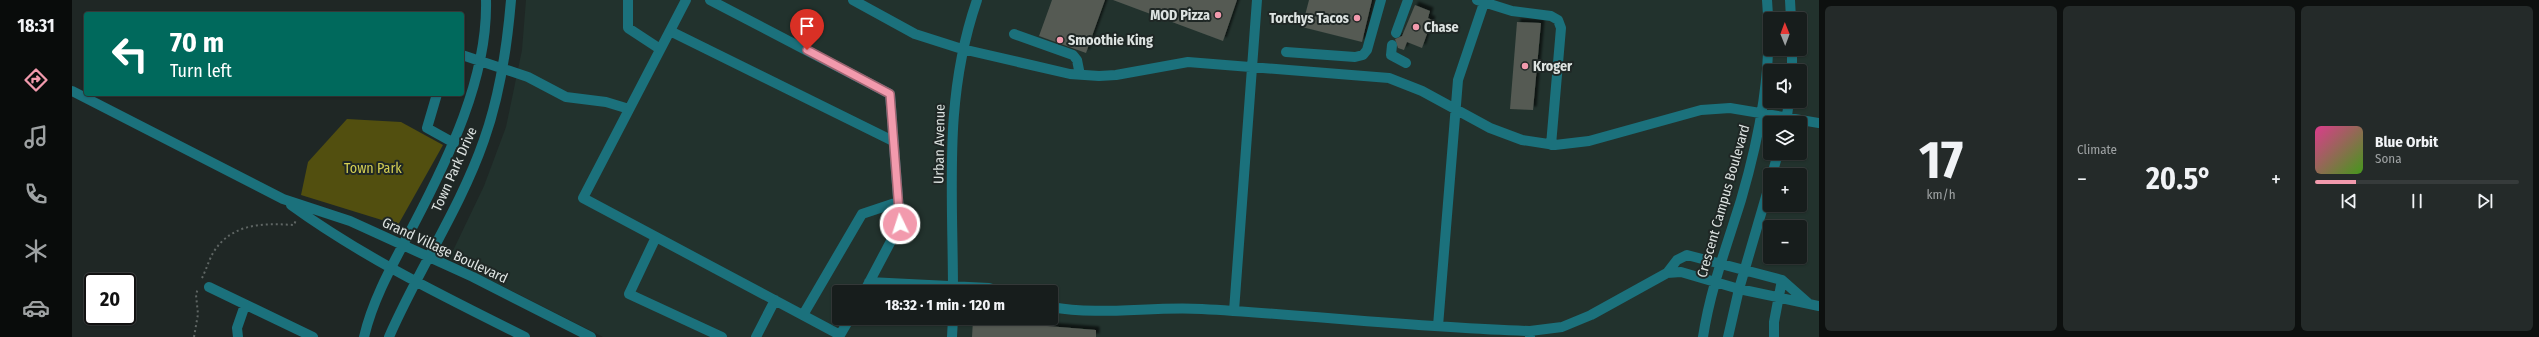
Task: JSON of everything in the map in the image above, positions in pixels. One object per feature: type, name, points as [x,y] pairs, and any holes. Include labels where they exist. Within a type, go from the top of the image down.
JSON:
[{"type":"street","name":"Town Park Drive","points":[[364,337],[373,306],[454,143],[479,60],[484,31],[486,0]]},
{"type":"street","name":"Town Park Drive","points":[[389,337],[471,172],[484,140],[503,68],[511,0]]},
{"type":"street","points":[[628,0],[628,28],[660,49]]},
{"type":"street","points":[[686,0],[583,198],[840,335],[846,325]]},
{"type":"street","points":[[710,0],[890,94],[900,224],[868,285]]},
{"type":"street","points":[[853,0],[916,34],[962,49],[1080,75],[1116,75],[1188,62],[1389,78],[1422,91],[1455,110],[1502,133],[1551,145],[1589,141],[1701,110],[1730,108],[1772,116]]},
{"type":"street","name":"Urban Avenue","points":[[953,285],[952,122],[962,49],[977,0]]},
{"type":"street","points":[[1234,311],[1258,0]]},
{"type":"street","points":[[1286,52],[1355,57],[1363,55],[1367,50],[1381,0]]},
{"type":"street","points":[[1396,34],[1408,0]]},
{"type":"street","name":"Crescent Campus Boulevard","points":[[1703,337],[1715,282],[1741,199],[1761,113],[1770,43],[1767,0]]},
{"type":"street","points":[[1790,0],[1791,12]]},
{"type":"street","points":[[1438,326],[1458,80],[1482,1],[1512,11],[1551,16],[1558,20],[1561,28],[1551,145]]},
{"type":"street","points":[[670,31],[893,141]]},
{"type":"street","points":[[1014,34],[1073,55],[1077,60],[1080,75]]},
{"type":"street","points":[[1392,45],[1391,56],[1406,63]]},
{"type":"street","points":[[464,56],[528,77],[566,97],[606,102],[629,109]]},
{"type":"street","name":"Grand Village Boulevard","points":[[72,91],[283,199],[350,221],[428,258],[473,277],[591,337]]},
{"type":"street","points":[[436,96],[427,128],[454,143]]},
{"type":"street","points":[[1807,122],[1819,123]]},
{"type":"street","name":"Grand Village Boulevard","points":[[283,199],[301,213],[391,269],[525,337]]},
{"type":"street","points":[[803,315],[862,214],[898,202]]},
{"type":"street","points":[[1728,337],[1744,269],[1763,206]]},
{"type":"street","points":[[656,237],[630,294],[722,337]]},
{"type":"street","points":[[1058,308],[1073,310],[1176,308],[1234,311],[1438,326],[1502,334],[1530,334],[1576,322],[1667,273],[1677,260],[1687,255],[1721,262],[1782,280],[1808,303]]},
{"type":"street","points":[[1667,273],[1681,272],[1739,289],[1819,306]]},
{"type":"street","points":[[1774,337],[1782,280]]},
{"type":"street","points":[[870,282],[901,285]]},
{"type":"street","points":[[209,287],[313,337]]},
{"type":"street","points":[[756,337],[775,300]]},
{"type":"street","points":[[238,337],[237,328],[245,304]]},
{"type":"street","points":[[952,337],[953,325]]},
{"type":"path","points":[[194,337],[198,314],[196,295],[213,252],[237,230],[255,224],[294,225],[301,213]]},
{"type":"shaded area","points":[[526,0],[1819,0],[1819,337],[603,337],[449,259],[484,186],[506,127],[522,50]]},
{"type":"green space","name":"Town Park","points":[[347,119],[401,122],[443,145],[398,225],[301,195],[308,162]]},
{"type":"building","points":[[1052,0],[1105,0],[1086,53],[1039,36]]},
{"type":"building","points":[[1113,0],[1237,0],[1223,41]]},
{"type":"building","points":[[1309,0],[1372,0],[1362,42],[1302,27]]},
{"type":"building","name":"Chase","points":[[1415,5],[1430,11],[1428,18],[1432,20],[1422,48],[1407,42],[1404,50],[1398,48],[1395,39],[1402,36]]},
{"type":"building","name":"Kroger","points":[[1517,22],[1541,23],[1533,110],[1510,109]]},
{"type":"building","points":[[973,325],[1034,325],[1096,330],[1096,337],[972,337]]},
{"type":"place","name":"MOD Pizza","points":[[1218,15]]},
{"type":"place","name":"Torchys Tacos","points":[[1357,18]]},
{"type":"place","name":"Chase","points":[[1416,27]]},
{"type":"place","name":"Smoothie King","points":[[1060,40]]},
{"type":"place","name":"Kroger","points":[[1525,66]]},
{"type":"route","points":[[807,50],[890,94],[900,224]]}]
